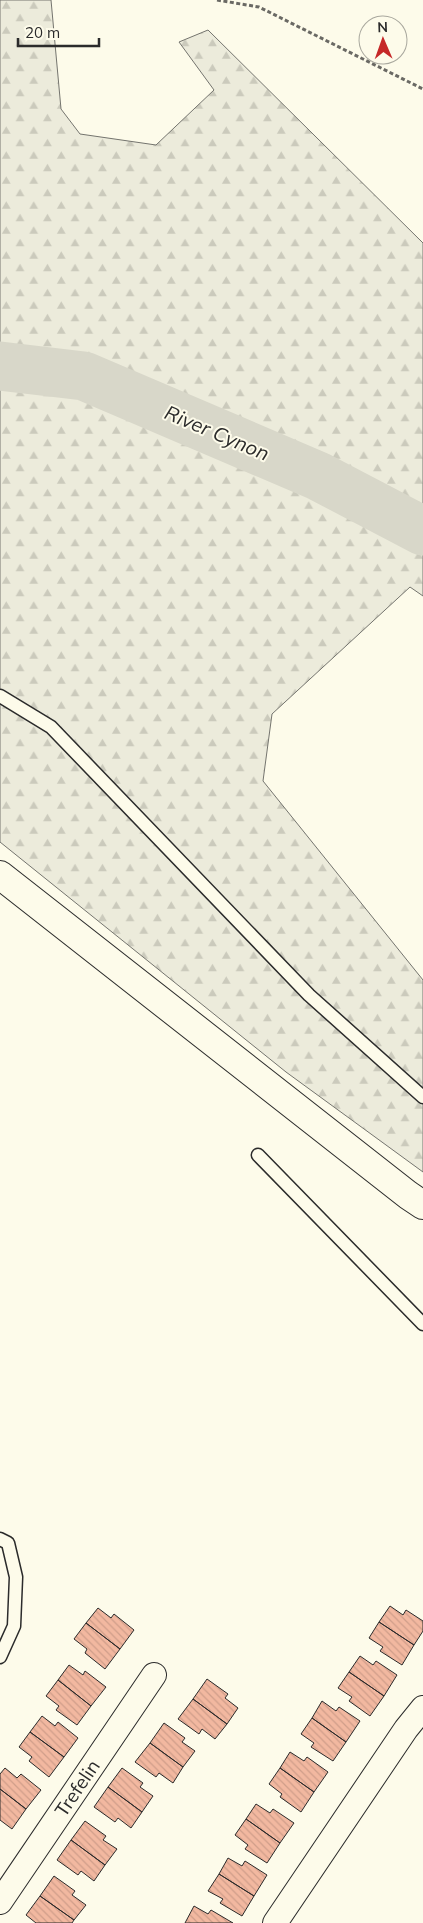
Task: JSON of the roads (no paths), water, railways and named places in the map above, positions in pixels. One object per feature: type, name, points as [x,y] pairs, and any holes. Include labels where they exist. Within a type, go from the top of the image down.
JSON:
[{"type":"main road","points":[[0,875],[408,1196],[423,1204]]},
{"type":"street","name":"Trefelin","points":[[0,1902],[154,1675]]},
{"type":"street","points":[[275,1923],[406,1729],[423,1708]]},
{"type":"lane","points":[[0,696],[51,726],[309,995],[423,1096]]},
{"type":"lane","points":[[258,1155],[423,1324]]},
{"type":"lane","points":[[0,1539],[8,1543],[16,1577],[14,1626],[0,1657]]},
{"type":"waterway","name":"River Cynon","points":[[0,366],[84,376],[318,476],[423,531]]}]
